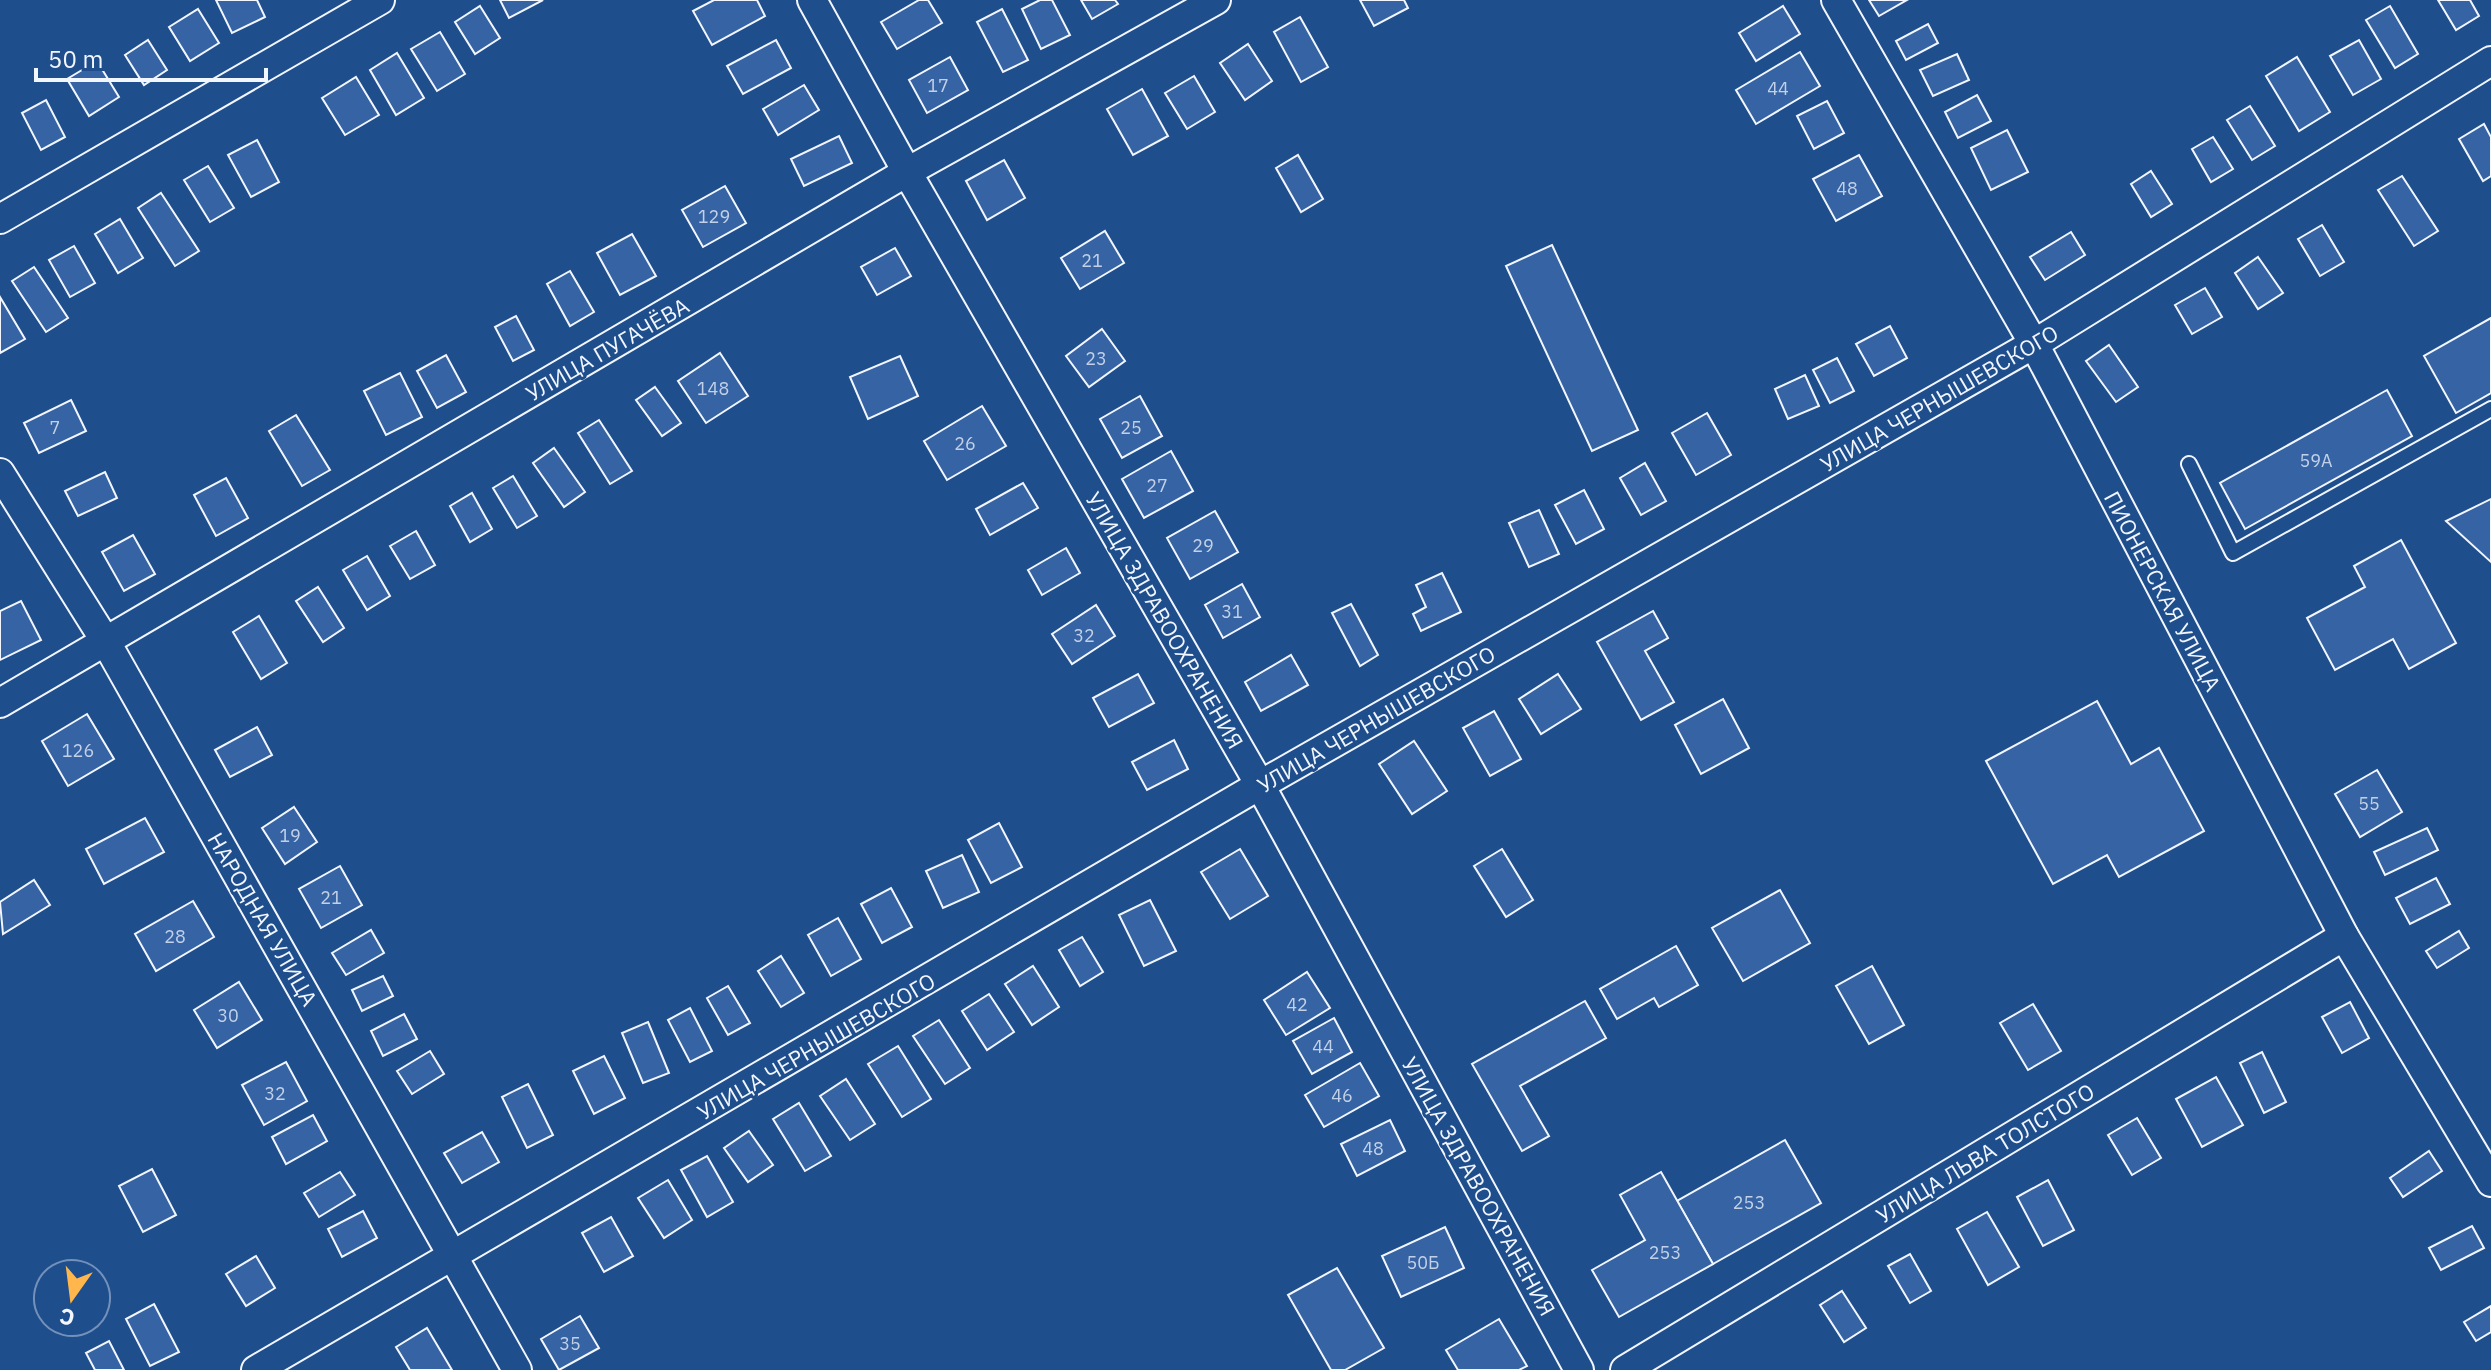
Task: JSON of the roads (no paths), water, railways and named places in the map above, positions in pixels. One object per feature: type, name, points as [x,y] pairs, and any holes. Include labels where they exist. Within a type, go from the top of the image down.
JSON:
[{"type":"street","points":[[0,219],[380,0]]},
{"type":"street","name":"УЛИЦА ЗДРАВООХРАНЕНИЯ","points":[[812,0],[907,172],[1260,785],[1579,1370]]},
{"type":"street","name":"УЛИЦА ПУГАЧЁВА","points":[[0,703],[907,172],[1216,0]]},
{"type":"street","name":"ПИОНЕРСКАЯ УЛИЦА","points":[[1836,0],[2034,344],[2344,936],[2491,1182]]},
{"type":"street","name":"УЛИЦА ЧЕРНЫШЕВСКОГО","points":[[256,1370],[454,1258],[1260,785],[2034,344],[2491,61]]},
{"type":"street","name":"НАРОДНАЯ УЛИЦА","points":[[0,473],[106,642],[517,1370]]},
{"type":"street","name":"УЛИЦА ЛЬВА ТОЛСТОГО","points":[[1625,1370],[2344,936]]},
{"type":"lane","points":[[2189,464],[2233,553],[2491,409]]}]
